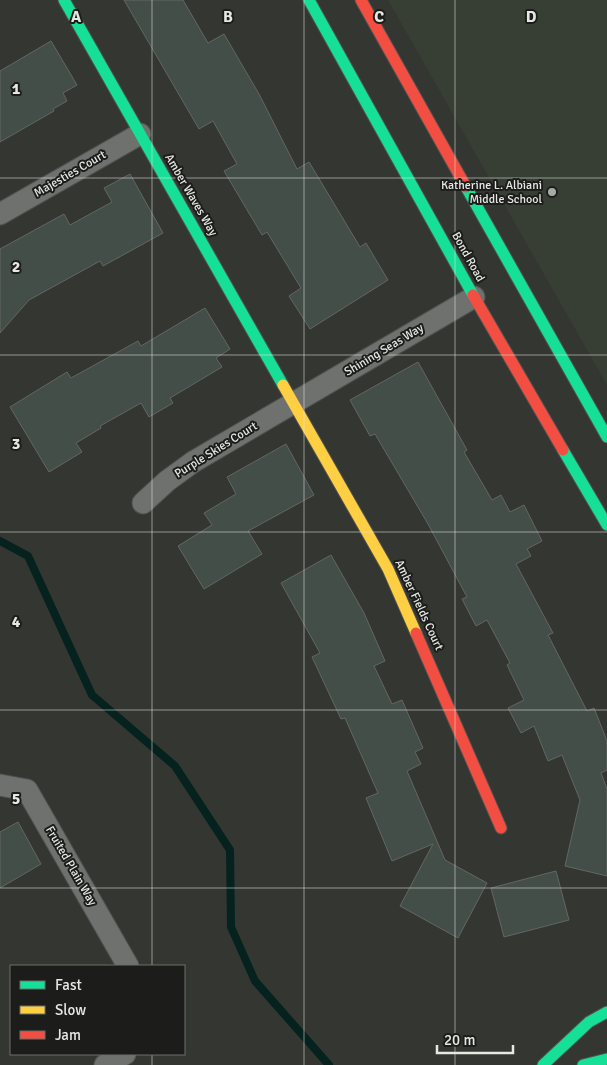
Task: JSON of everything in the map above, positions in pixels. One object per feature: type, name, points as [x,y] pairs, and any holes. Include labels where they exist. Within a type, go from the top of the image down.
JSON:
[{"type":"main road","name":"Amber Waves Way","points":[[64,0],[294,403]]},
{"type":"main road","name":"Bond Road","points":[[309,0],[474,296],[607,524]]},
{"type":"main road","points":[[361,0],[607,437]]},
{"type":"main road","name":"Amber Fields Court","points":[[294,403],[388,569],[501,828]]},
{"type":"main road","points":[[543,1065],[589,1022],[607,1012]]},
{"type":"main road","points":[[583,1065],[607,1059]]},
{"type":"street","name":"Majesties Court","points":[[0,214],[140,134]]},
{"type":"street","name":"Shining Seas Way","points":[[294,403],[474,296]]},
{"type":"street","name":"Purple Skies Court","points":[[142,503],[166,481],[193,462],[294,403]]},
{"type":"street","name":"Fruited Plain Way","points":[[0,785],[27,790],[127,965]]},
{"type":"street","points":[[105,1065],[123,1055]]},
{"type":"shaded area","name":"Katherine L. Albiani Middle School","points":[[388,0],[607,0],[607,385]]},
{"type":"building","points":[[124,0],[183,0],[208,43],[224,34],[259,94],[297,169],[309,162],[360,247],[366,243],[388,280],[310,329],[289,296],[301,288],[267,232],[262,235],[224,171],[237,164],[213,121],[199,129]]},
{"type":"building","points":[[51,41],[77,85],[63,93],[67,101],[53,109],[54,111],[0,142],[0,71]]},
{"type":"building","points":[[130,174],[163,233],[103,266],[100,261],[29,300],[0,333],[0,249],[64,214],[70,225],[112,202],[104,188]]},
{"type":"building","points":[[205,308],[230,349],[216,358],[222,367],[170,398],[173,403],[149,417],[141,403],[100,426],[101,428],[76,443],[82,452],[49,472],[10,407],[67,372],[71,378],[138,341],[141,346]]},
{"type":"building","points":[[418,362],[467,450],[464,452],[492,500],[501,495],[510,512],[524,505],[542,541],[527,549],[531,556],[516,564],[553,633],[548,635],[587,711],[594,708],[607,741],[607,770],[601,773],[607,789],[607,876],[565,866],[580,800],[562,755],[548,761],[534,726],[521,733],[508,708],[524,700],[507,665],[510,663],[487,620],[476,626],[462,599],[467,597],[428,524],[375,434],[370,436],[350,400]]},
{"type":"building","points":[[286,444],[314,495],[248,531],[262,554],[204,589],[178,546],[212,525],[204,513],[236,494],[227,477]]},
{"type":"building","points":[[331,555],[364,613],[385,661],[374,666],[392,704],[402,700],[423,748],[415,752],[421,764],[407,771],[445,860],[487,883],[458,938],[400,906],[433,844],[392,861],[366,798],[378,793],[345,718],[341,719],[312,657],[320,653],[281,583]]},
{"type":"building","points":[[18,822],[41,864],[0,888],[0,832]]},
{"type":"building","points":[[556,871],[569,920],[504,937],[491,888]]},
{"type":"waterway","points":[[0,541],[28,556],[92,695],[175,766],[230,850],[231,927],[255,981],[329,1065]]},
{"type":"traffic: fast","points":[[64,0],[283,385]]},
{"type":"traffic: fast","points":[[309,0],[473,295]]},
{"type":"traffic: fast","points":[[466,187],[607,437]]},
{"type":"traffic: fast","points":[[563,450],[607,525]]},
{"type":"traffic: fast","points":[[543,1065],[589,1022],[607,1012]]},
{"type":"traffic: fast","points":[[583,1065],[607,1059]]},
{"type":"traffic: slow","points":[[283,385],[388,569],[416,633]]},
{"type":"traffic: jam","points":[[361,0],[466,187]]},
{"type":"traffic: jam","points":[[473,295],[563,450]]},
{"type":"traffic: jam","points":[[416,633],[501,828]]},
{"type":"place","name":"Katherine L. Albiani Middle School","points":[[552,192]]}]
